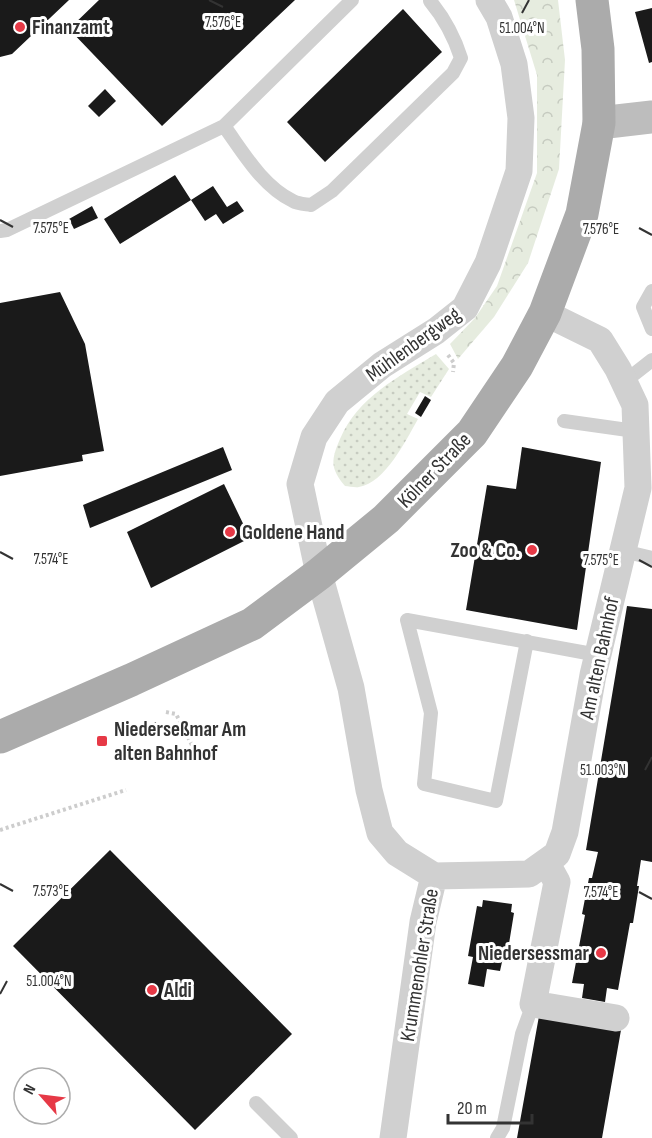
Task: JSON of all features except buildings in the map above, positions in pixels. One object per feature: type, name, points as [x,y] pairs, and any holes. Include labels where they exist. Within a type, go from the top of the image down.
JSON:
[{"type":"main road","name":"Kölner Straße","points":[[0,737],[131,681],[252,624],[319,574],[386,519],[472,433],[517,366],[545,313],[582,214],[599,123],[598,49],[592,0]]},
{"type":"main road","points":[[599,123],[652,117]]},
{"type":"street","name":"Mühlenbergweg","points":[[319,574],[300,484],[314,437],[337,402],[382,365],[436,331],[465,308],[488,263],[519,171],[521,118],[514,64],[499,17],[489,0]]},
{"type":"street","name":"Am alten Bahnhof","points":[[545,313],[600,340],[635,405],[635,431],[645,468],[638,488],[598,655],[565,831],[557,854],[546,861]]},
{"type":"street","name":"Krummenohler Straße","points":[[319,574],[351,688],[369,790],[380,833],[397,853],[434,876],[423,922],[393,1138]]},
{"type":"street","points":[[434,876],[529,874],[546,861],[557,882],[533,1004],[616,1018]]},
{"type":"lane","points":[[0,231],[7,230],[224,126],[352,0]]},
{"type":"lane","points":[[224,126],[275,190],[295,202],[311,205],[332,191],[453,73],[461,58],[455,37],[430,2]]},
{"type":"lane","points":[[652,291],[643,307],[652,329]]},
{"type":"lane","points":[[624,382],[652,360]]},
{"type":"lane","points":[[564,421],[635,431]]},
{"type":"lane","points":[[623,551],[652,558]]},
{"type":"lane","points":[[527,641],[496,801],[424,784],[431,713],[407,620],[527,641],[598,655]]},
{"type":"lane","points":[[497,1138],[503,1128],[522,1035],[533,1004]]},
{"type":"lane","points":[[256,1103],[291,1138]]},
{"type":"path","points":[[453,363],[453,372]]},
{"type":"path","points":[[166,712],[176,714],[196,753]]},
{"type":"path","points":[[0,830],[126,790]]},
{"type":"green space","points":[[514,0],[558,0],[565,60],[559,169],[528,263],[494,317],[458,359],[450,344],[475,318],[497,286],[537,173],[537,75]]},
{"type":"green space","points":[[436,354],[449,369],[431,397],[420,392],[407,414],[418,419],[401,449],[378,478],[369,484],[357,487],[345,486],[334,469],[334,458],[348,424],[357,411],[380,389]]},
{"type":"place","name":"Finanzamt","points":[[20,27]]},
{"type":"place","name":"Goldene Hand","points":[[230,532]]},
{"type":"place","name":"Zoo & Co.","points":[[532,550]]},
{"type":"place","name":"Niederseßmar Am alten Bahnhof","points":[[102,741]]},
{"type":"place","name":"Niedersessmar","points":[[601,953]]},
{"type":"place","name":"Aldi","points":[[152,990]]}]
